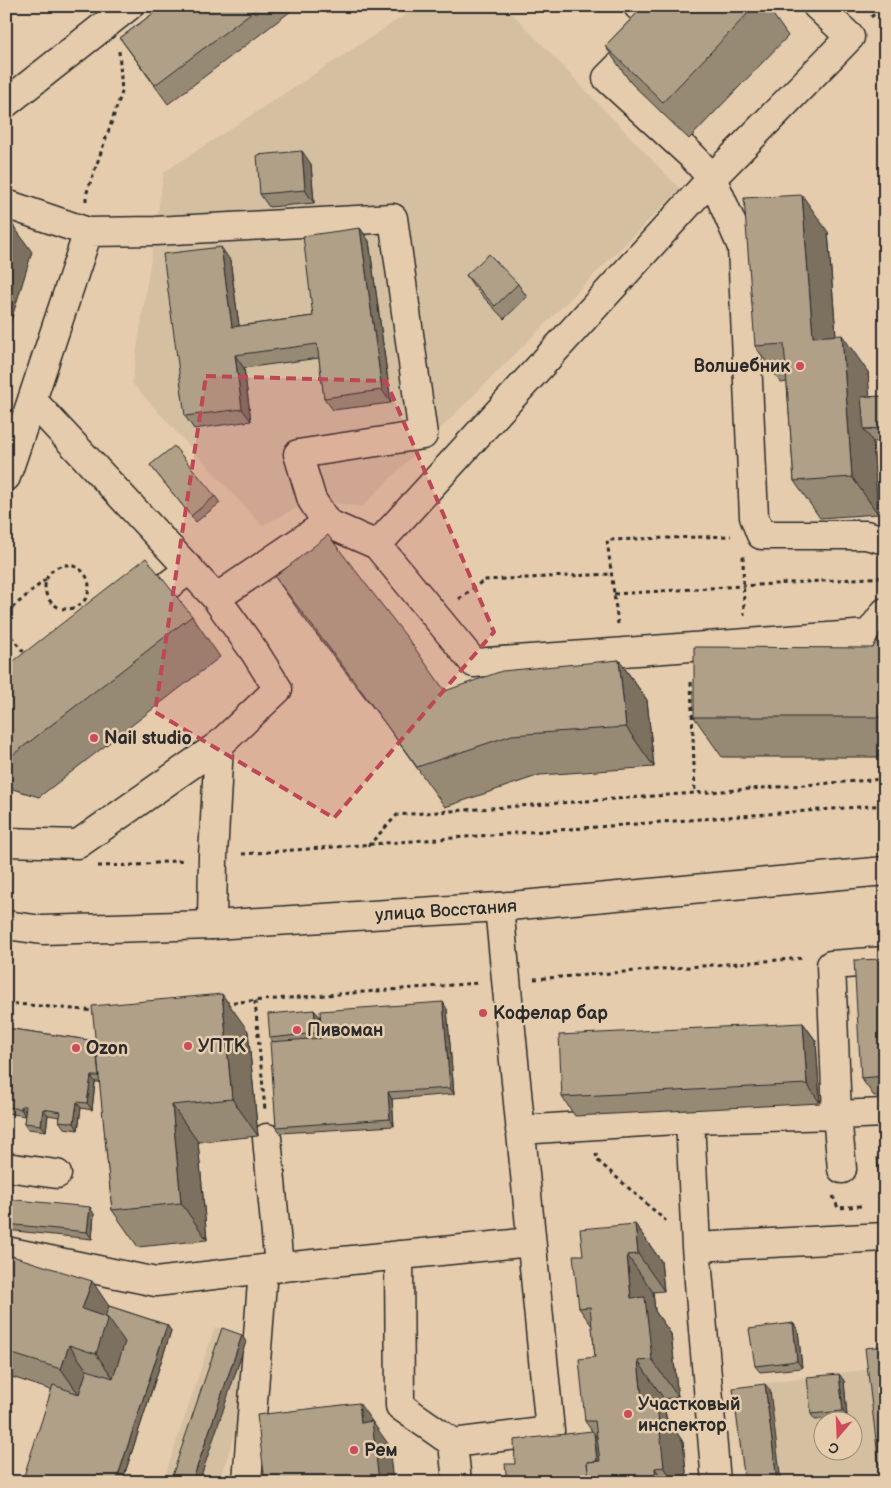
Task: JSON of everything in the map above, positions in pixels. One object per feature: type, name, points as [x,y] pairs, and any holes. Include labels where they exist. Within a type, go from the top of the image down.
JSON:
[{"type":"main road","points":[[638,6],[659,26],[608,78],[692,156],[712,178],[742,247],[754,517],[751,535],[866,534],[885,540]]},
{"type":"main road","points":[[377,545],[712,178],[850,37],[817,6]]},
{"type":"main road","points":[[6,103],[123,11]]},
{"type":"main road","points":[[6,204],[88,232],[155,231],[393,218],[423,435],[298,454],[312,500],[327,523],[377,545],[474,663],[869,634],[885,612]]},
{"type":"main road","points":[[6,477],[88,232]]},
{"type":"main road","points":[[6,842],[78,844],[219,746],[278,689],[254,651],[216,598],[32,400]]},
{"type":"main road","points":[[216,598],[327,523]]},
{"type":"main road","points":[[119,622],[190,569]]},
{"type":"main road","points":[[212,925],[213,856],[219,746]]},
{"type":"main road","name":"улица Восстания","points":[[6,925],[42,930],[212,925],[499,907],[885,871]]},
{"type":"main road","points":[[399,1255],[400,1406],[453,1443],[550,1432],[499,907]]},
{"type":"main road","points":[[842,1169],[837,1115],[831,965],[885,961]]},
{"type":"main road","points":[[520,1130],[690,1119],[885,1112]]},
{"type":"main road","points":[[690,1119],[696,1247],[716,1482]]},
{"type":"main road","points":[[247,1482],[271,1268],[267,1138]]},
{"type":"main road","points":[[6,1167],[57,1174]]},
{"type":"main road","points":[[696,1247],[885,1237]]},
{"type":"main road","points":[[6,1252],[156,1282],[271,1268],[531,1242]]},
{"type":"main road","points":[[453,1443],[457,1482]]},
{"type":"path","points":[[88,232],[86,195],[122,92],[123,11]]},
{"type":"path","points":[[622,652],[607,540],[751,535],[744,586],[744,643]]},
{"type":"path","points":[[6,612],[46,578],[51,571],[58,566],[67,564],[76,566],[84,572],[89,580],[89,591],[86,600],[78,607],[67,610],[56,607],[48,600],[44,589],[46,578]]},
{"type":"path","points":[[436,616],[484,580],[612,574]]},
{"type":"path","points":[[614,594],[885,577]]},
{"type":"path","points":[[6,630],[28,657]]},
{"type":"path","points":[[691,682],[695,793]]},
{"type":"path","points":[[368,846],[397,816],[885,779]]},
{"type":"path","points":[[91,866],[137,865],[213,856],[368,846],[885,805]]},
{"type":"path","points":[[225,1003],[805,958]]},
{"type":"path","points":[[255,1001],[267,1138]]},
{"type":"path","points":[[6,1003],[91,1012],[101,1011]]},
{"type":"path","points":[[592,1125],[597,1160],[696,1247]]},
{"type":"highlighted area","points":[[206,376],[386,381],[494,632],[334,818],[155,712]]},
{"type":"shaded area","points":[[419,6],[505,6],[680,189],[362,507],[312,500],[262,526],[132,383],[164,172]]},
{"type":"shaded area","points":[[215,1327],[265,1343],[219,1482],[163,1482]]},
{"type":"shaded area","points":[[885,1367],[885,1482],[743,1482],[732,1388]]},
{"type":"building","points":[[163,6],[260,6],[155,85],[120,38]]},
{"type":"building","points":[[644,6],[755,6],[663,102],[605,46]]},
{"type":"building","points":[[302,151],[305,190],[260,194],[257,155]]},
{"type":"building","points":[[802,195],[813,337],[842,335],[852,477],[794,481],[784,344],[755,346],[744,198]]},
{"type":"building","points":[[6,220],[10,221],[6,234]]},
{"type":"building","points":[[360,228],[382,390],[324,398],[317,344],[235,355],[242,409],[185,416],[163,254],[221,247],[232,327],[313,316],[303,236]]},
{"type":"building","points":[[489,254],[518,284],[495,306],[466,275]]},
{"type":"building","points":[[885,396],[885,428],[864,429],[861,397]]},
{"type":"building","points":[[174,446],[215,496],[191,516],[150,465]]},
{"type":"building","points":[[328,535],[409,640],[445,691],[502,671],[619,660],[626,727],[512,735],[417,767],[275,577]]},
{"type":"building","points":[[146,558],[192,616],[10,757],[6,755],[6,667]]},
{"type":"building","points":[[885,624],[885,717],[694,717],[694,647],[873,648]]},
{"type":"building","points":[[885,959],[885,1076],[861,1078],[854,960]]},
{"type":"building","points":[[222,994],[232,1099],[172,1105],[181,1203],[112,1210],[92,1006]]},
{"type":"building","points":[[443,1002],[450,1088],[388,1092],[390,1119],[276,1127],[270,1042],[322,1038],[320,1011]]},
{"type":"building","name":"Пивоман","points":[[314,1010],[317,1033],[270,1038],[268,1014]]},
{"type":"building","points":[[803,1023],[807,1084],[562,1097],[559,1035]]},
{"type":"building","points":[[6,1028],[96,1041],[99,1076],[91,1076],[87,1103],[77,1102],[74,1123],[59,1121],[61,1112],[43,1109],[41,1125],[24,1123],[26,1106],[21,1106],[21,1109],[6,1107]]},
{"type":"building","points":[[877,1157],[885,1157],[885,1191],[880,1191]]},
{"type":"building","points":[[6,1199],[90,1207],[87,1232],[6,1224]]},
{"type":"building","points":[[635,1224],[638,1254],[627,1255],[631,1298],[645,1297],[652,1360],[638,1361],[643,1407],[657,1405],[664,1467],[655,1468],[656,1482],[589,1482],[587,1462],[600,1461],[595,1421],[585,1421],[579,1359],[595,1357],[590,1307],[579,1308],[573,1255],[583,1255],[580,1229]]},
{"type":"building","points":[[6,1254],[92,1281],[82,1309],[108,1318],[96,1354],[69,1345],[61,1369],[6,1352]]},
{"type":"building","points":[[109,1306],[167,1325],[116,1482],[22,1482],[53,1385],[79,1394],[87,1370],[113,1378],[125,1342],[108,1318],[105,1317]]},
{"type":"building","points":[[793,1323],[797,1361],[755,1366],[749,1329]]},
{"type":"building","points":[[222,1328],[242,1335],[192,1482],[170,1482]]},
{"type":"building","points":[[885,1346],[885,1482],[881,1482],[865,1348]]},
{"type":"building","points":[[839,1374],[843,1410],[814,1410],[814,1414],[811,1414],[807,1377]]},
{"type":"building","points":[[765,1384],[777,1482],[745,1482],[733,1388]]},
{"type":"building","points":[[359,1403],[361,1423],[372,1421],[379,1482],[265,1482],[257,1415]]},
{"type":"building","points":[[592,1431],[594,1433],[597,1461],[587,1462],[589,1482],[507,1482],[505,1464],[515,1464],[514,1440]]},
{"type":"place","name":"Волшебник","points":[[800,366]]},
{"type":"place","name":"Nail studio","points":[[94,738]]},
{"type":"place","name":"Кофелар бар","points":[[483,1013]]},
{"type":"place","name":"Пивоман","points":[[297,1030]]},
{"type":"place","name":"УПТК","points":[[188,1046]]},
{"type":"place","name":"Ozon","points":[[76,1048]]},
{"type":"place","name":"Участковый инспектор","points":[[628,1414]]},
{"type":"place","name":"Рем","points":[[354,1450]]}]
